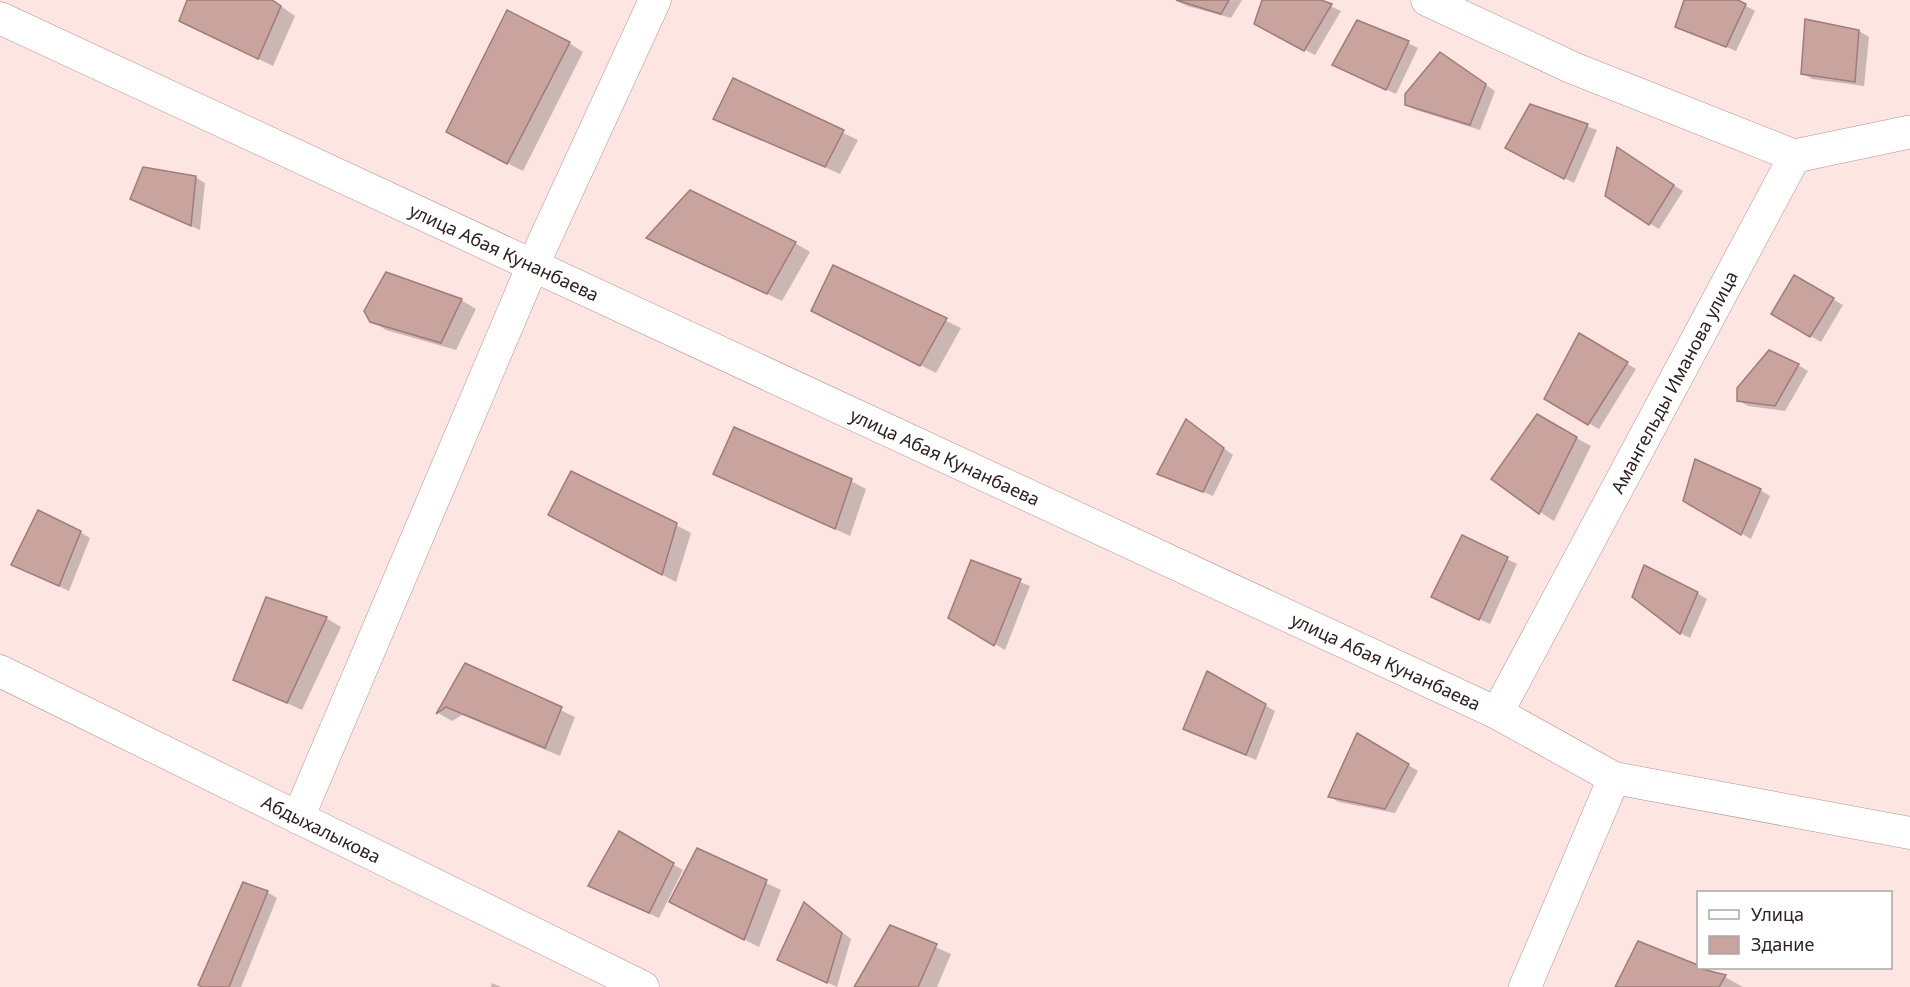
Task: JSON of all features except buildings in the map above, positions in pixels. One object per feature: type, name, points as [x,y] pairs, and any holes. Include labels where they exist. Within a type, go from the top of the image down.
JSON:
[{"type":"street","points":[[298,819],[533,265],[655,0]]},
{"type":"street","points":[[1427,0],[1573,68],[1795,156],[1910,132]]},
{"type":"street","name":"улица Абая Кунанбаева","points":[[0,18],[1497,713],[1614,778],[1910,833]]},
{"type":"street","name":"Амангельды Иманова улица","points":[[1497,713],[1795,156]]},
{"type":"street","name":"Абдыхалыкова","points":[[0,671],[643,987]]},
{"type":"street","points":[[1526,987],[1614,778]]}]
